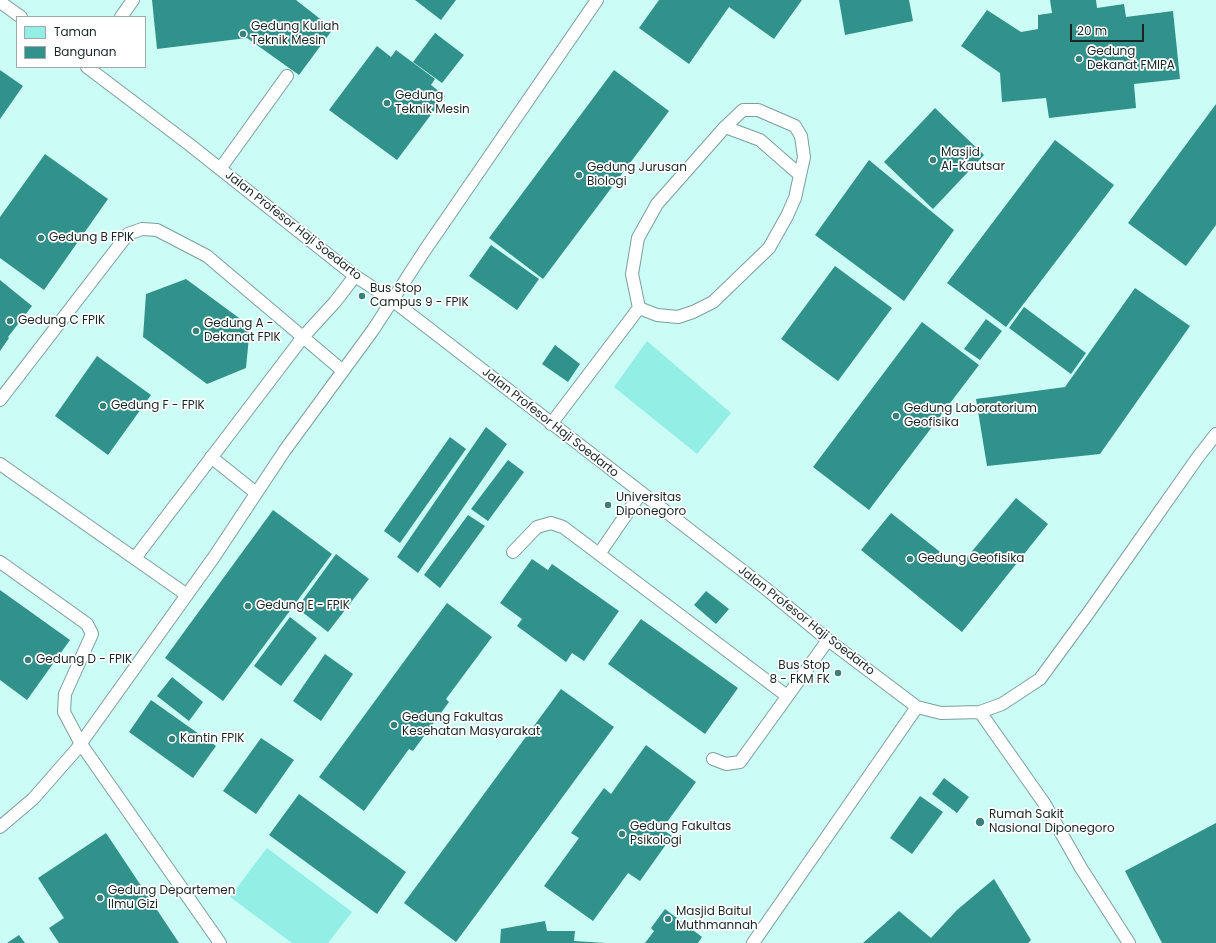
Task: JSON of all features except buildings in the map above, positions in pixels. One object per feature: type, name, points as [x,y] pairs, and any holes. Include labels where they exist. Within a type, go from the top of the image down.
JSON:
[{"type":"lane","points":[[122,16],[133,0]]},
{"type":"lane","points":[[0,827],[33,799],[80,744],[187,595],[285,450],[343,371],[597,0]]},
{"type":"lane","points":[[0,2],[20,16]]},
{"type":"lane","name":"Jalan Profesor Haji Soedarto","points":[[88,68],[220,169],[355,276],[392,300],[765,588],[828,640],[917,707]]},
{"type":"lane","points":[[220,169],[287,76]]},
{"type":"lane","points":[[551,424],[639,308],[632,274],[638,238],[657,204],[725,127],[743,110],[758,110],[795,126],[802,136],[804,157],[787,216],[769,248],[713,302],[693,312],[678,317],[657,315],[639,308]]},
{"type":"lane","points":[[725,127],[760,140],[800,175]]},
{"type":"lane","points":[[0,400],[128,234],[142,230],[157,230],[207,256],[343,371]]},
{"type":"lane","points":[[134,558],[303,337],[335,302],[355,276]]},
{"type":"lane","points":[[753,943],[917,707],[941,713],[980,712],[1002,704],[1040,679],[1198,457],[1216,434]]},
{"type":"lane","points":[[211,457],[256,493]]},
{"type":"lane","points":[[0,464],[187,595]]},
{"type":"lane","points":[[599,554],[641,493]]},
{"type":"lane","points":[[513,552],[537,527],[551,523],[563,527],[787,696]]},
{"type":"lane","points":[[0,562],[87,624],[92,634],[66,694],[64,712],[80,744],[220,943]]},
{"type":"lane","points":[[713,759],[726,764],[740,762],[828,640]]},
{"type":"lane","points":[[980,712],[1044,803],[1081,868],[1129,943]]},
{"type":"shaded area","name":"Universitas Diponegoro","points":[[0,0],[1216,0],[1216,943],[0,943]]},
{"type":"green space","points":[[647,341],[731,413],[697,454],[614,387]]},
{"type":"green space","points":[[267,848],[352,912],[328,943],[292,943],[230,897]]},
{"type":"place","name":"Gedung Kuliah Teknik Mesin","points":[[243,34]]},
{"type":"place","name":"Gedung Dekanat FMIPA","points":[[1079,59]]},
{"type":"place","name":"Gedung Teknik Mesin","points":[[387,103]]},
{"type":"place","name":"Masjid Al-Kautsar","points":[[933,160]]},
{"type":"place","name":"Gedung Jurusan Biologi","points":[[579,175]]},
{"type":"place","name":"Gedung B FPIK","points":[[41,238]]},
{"type":"place","name":"Bus Stop Campus 9 - FPIK","points":[[362,296]]},
{"type":"place","name":"Gedung C FPIK","points":[[10,321]]},
{"type":"place","name":"Gedung A - Dekanat FPIK","points":[[196,331]]},
{"type":"place","name":"Gedung F - FPIK","points":[[103,406]]},
{"type":"place","name":"Gedung Laboratorium Geofisika","points":[[896,416]]},
{"type":"place","name":"Universitas Diponegoro","points":[[608,505]]},
{"type":"place","name":"Gedung Geofisika","points":[[910,559]]},
{"type":"place","name":"Gedung E - FPIK","points":[[248,606]]},
{"type":"place","name":"Gedung D - FPIK","points":[[28,660]]},
{"type":"place","name":"Bus Stop 8 - FKM FK","points":[[838,673]]},
{"type":"place","name":"Gedung Fakultas Kesehatan Masyarakat","points":[[394,725]]},
{"type":"place","name":"Kantin FPIK","points":[[172,739]]},
{"type":"place","name":"Rumah Sakit Nasional Diponegoro","points":[[980,822]]},
{"type":"place","name":"Gedung Fakultas Psikologi","points":[[622,834]]},
{"type":"place","name":"Gedung Departemen Ilmu Gizi","points":[[100,898]]},
{"type":"place","name":"Masjid Baitul Muthmannah","points":[[668,919]]}]
